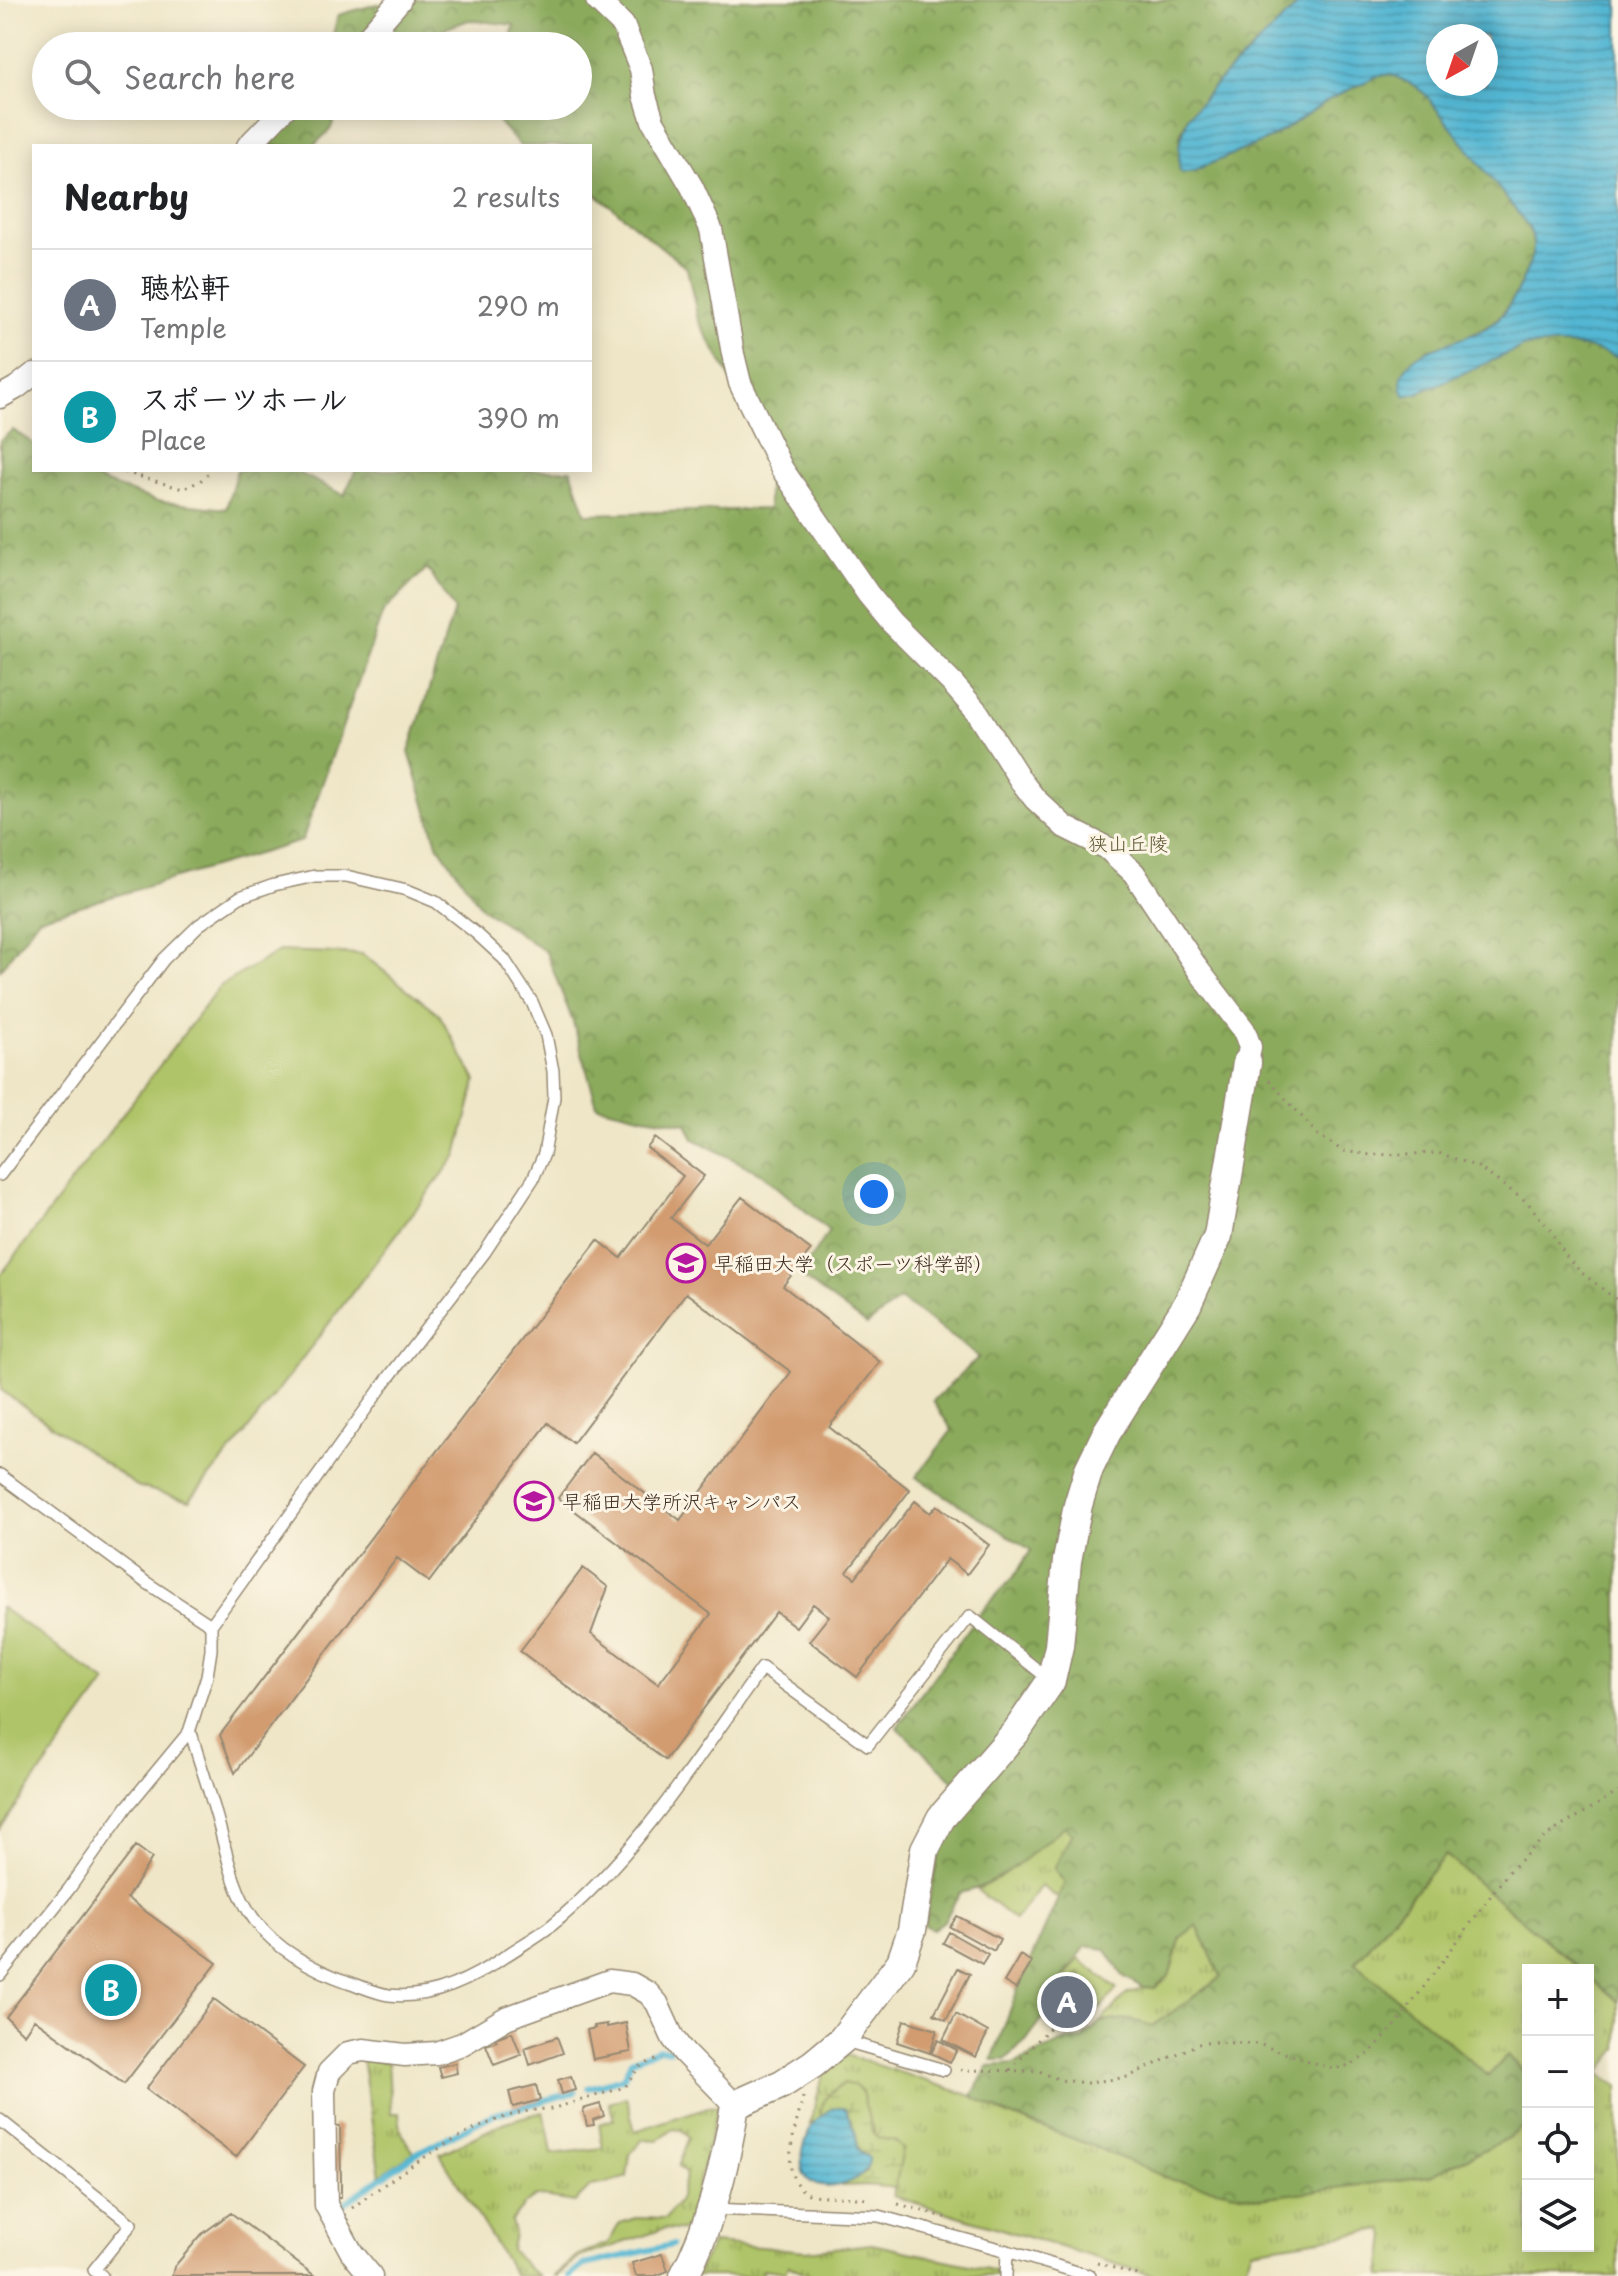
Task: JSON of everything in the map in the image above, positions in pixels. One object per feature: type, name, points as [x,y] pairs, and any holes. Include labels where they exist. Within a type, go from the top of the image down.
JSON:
[{"type":"street","points":[[372,32],[400,0]]},
{"type":"street","points":[[597,0],[623,25],[641,69],[653,121],[692,187],[711,229],[740,383],[782,469],[868,594],[978,713],[1035,799],[1065,827],[1107,848],[1134,873],[1199,971],[1244,1030],[1250,1047],[1218,1236],[1187,1305],[1107,1432],[1089,1469],[1067,1561],[1059,1646],[1051,1681],[1016,1732],[941,1818],[925,1849],[912,1930],[901,1962],[842,2040],[782,2084],[735,2105]]},
{"type":"street","points":[[250,144],[273,120]]},
{"type":"street","points":[[0,397],[32,376]]},
{"type":"street","points":[[371,2276],[352,2253],[326,2205],[324,2091],[329,2072],[348,2053],[363,2050],[405,2055],[436,2053],[462,2044],[506,2018],[609,1981],[632,1984],[648,1993],[657,2003],[673,2038],[684,2053],[735,2105]]},
{"type":"street","points":[[684,2276],[710,2209],[731,2134],[735,2105]]},
{"type":"lane","points":[[0,1175],[164,959],[199,925],[240,897],[274,885],[315,876],[346,876],[407,890],[436,902],[504,959],[532,1002],[546,1035],[554,1097],[544,1154],[533,1179],[485,1252],[386,1381],[211,1625],[207,1676],[189,1732],[127,1807],[69,1889],[0,1975]]},
{"type":"lane","points":[[0,1475],[144,1581],[211,1625]]},
{"type":"lane","points":[[189,1732],[235,1882],[254,1920],[290,1953],[313,1967],[388,1995],[412,1994],[436,1991],[487,1969],[551,1925],[597,1883],[644,1832],[762,1668],[868,1745],[970,1616],[1051,1681]]},
{"type":"lane","points":[[842,2040],[944,2070]]},
{"type":"lane","points":[[0,2120],[131,2224],[94,2270],[102,2276]]},
{"type":"lane","points":[[710,2209],[879,2216],[1090,2276]]},
{"type":"lane","points":[[1006,2276],[1007,2251]]},
{"type":"path","points":[[124,472],[183,489],[210,472]]},
{"type":"path","points":[[1247,1063],[1266,1076],[1318,1135],[1343,1151],[1371,1155],[1439,1153],[1478,1167],[1527,1202],[1568,1259],[1618,1301]]},
{"type":"path","points":[[944,2070],[1039,2071],[1060,2080],[1087,2083],[1108,2081],[1128,2077],[1198,2044],[1214,2042],[1258,2044],[1333,2069],[1350,2065],[1369,2054],[1395,2026],[1509,1871],[1547,1835],[1618,1792]]},
{"type":"path","points":[[1008,2071],[1057,2020]]},
{"type":"path","points":[[344,2213],[406,2168],[498,2120],[539,2109],[551,2109],[625,2087],[639,2067],[658,2058],[673,2059],[684,2053]]},
{"type":"path","points":[[810,2066],[790,2157],[792,2176],[811,2195],[877,2200]]},
{"type":"path","points":[[887,2202],[956,2220]]},
{"type":"path","points":[[1098,2263],[1141,2276]]},
{"type":"green space","name":"狭山丘陵","points":[[414,0],[1303,0],[1218,82],[1188,117],[1180,135],[1179,168],[1193,171],[1269,139],[1332,98],[1375,77],[1390,74],[1425,94],[1528,226],[1533,244],[1520,285],[1499,317],[1470,336],[1415,359],[1418,393],[1523,347],[1572,345],[1618,358],[1618,2002],[1594,1981],[1594,1964],[1574,1964],[1445,1855],[1355,1963],[1488,2076],[1508,2055],[1522,2070],[1522,2128],[1508,2138],[1430,2176],[1260,2198],[1172,2180],[1088,2144],[1008,2115],[972,2096],[988,2066],[1014,2064],[1068,2040],[1082,2039],[1100,2022],[1128,2019],[1153,2026],[1221,1977],[1197,1925],[1181,1937],[1169,1976],[1154,1988],[1143,1988],[1123,1976],[1105,1949],[1086,1946],[1060,1983],[1052,2005],[1026,2041],[1005,2060],[992,2060],[1019,1986],[1065,1883],[1054,1869],[1072,1833],[1065,1826],[1003,1875],[960,1893],[944,1921],[933,1929],[924,1925],[954,1781],[897,1727],[983,1609],[1013,1578],[1031,1550],[916,1477],[952,1430],[933,1401],[979,1357],[900,1299],[867,1325],[799,1275],[829,1231],[762,1174],[694,1139],[687,1124],[597,1106],[573,1022],[546,952],[482,908],[437,844],[409,752],[454,610],[427,568],[383,612],[302,841],[39,918],[0,970],[0,440],[13,430],[32,443],[32,472],[76,472],[156,501],[226,509],[236,472],[297,472],[344,495],[355,472],[572,472],[586,514],[768,509],[768,479],[781,469],[698,320],[687,268],[596,194],[592,195],[592,144],[518,144],[497,120],[592,120],[592,32],[512,32],[514,25],[469,20],[435,32],[334,32],[338,15],[377,4],[408,7]]},
{"type":"green space","points":[[292,120],[334,120],[330,130],[315,144],[271,144]]},
{"type":"green space","points":[[279,951],[362,954],[439,1014],[476,1081],[457,1155],[237,1444],[189,1501],[137,1486],[1,1390],[0,1276],[220,986]]},
{"type":"green space","points":[[0,1607],[106,1682],[0,1829]]},
{"type":"green space","points":[[1065,1825],[1072,1834],[1054,1869],[1065,1883],[1058,1898],[1041,1886],[1015,1920],[977,1890],[1000,1877]]},
{"type":"green space","points":[[1445,1855],[1574,1964],[1522,1964],[1522,2070],[1508,2055],[1489,2077],[1355,1963]]},
{"type":"green space","points":[[1197,1925],[1221,1977],[1153,2026],[1128,2019],[1100,2022],[1127,1994],[1143,1988],[1155,1988],[1169,1976],[1181,1937]]},
{"type":"green space","points":[[1079,1959],[1117,1989],[1099,2010],[1061,1984]]},
{"type":"green space","points":[[1594,1981],[1618,2002],[1618,2049],[1599,2073],[1618,2086],[1618,2276],[1381,2276],[1386,2236],[1384,2229],[1252,2250],[1241,2276],[1155,2276],[893,2196],[903,2149],[880,2139],[874,2132],[862,2092],[820,2109],[821,2117],[810,2124],[823,2075],[847,2055],[972,2096],[1008,2115],[1088,2144],[1430,2176],[1508,2138],[1522,2128],[1522,2252],[1594,2252]]},
{"type":"green space","points":[[362,2059],[388,2062],[391,2113],[399,2113],[403,2134],[414,2152],[380,2175]]},
{"type":"green space","points":[[844,2084],[854,2085],[862,2092],[872,2131],[878,2138],[895,2141],[903,2149],[895,2188],[841,2186],[866,2172],[867,2156],[859,2149],[848,2115],[833,2108],[821,2117],[827,2097]]},
{"type":"green space","points":[[626,2097],[635,2131],[718,2106],[686,2231],[664,2229],[580,2257],[554,2276],[578,2255],[608,2243],[620,2223],[636,2218],[665,2219],[679,2200],[686,2174],[678,2166],[689,2138],[682,2130],[672,2129],[658,2140],[643,2139],[630,2154],[627,2177],[591,2186],[575,2202],[536,2196],[525,2204],[511,2221],[514,2233],[511,2250],[539,2276],[515,2276],[440,2154],[505,2122],[543,2112],[552,2154],[603,2148],[599,2124],[614,2119],[609,2103]]},
{"type":"green space","points":[[713,2243],[806,2251],[872,2244],[997,2271],[997,2276],[811,2276],[788,2265],[785,2272],[763,2269],[763,2276],[695,2276]]},
{"type":"water","points":[[1303,0],[1618,0],[1618,358],[1571,345],[1523,347],[1418,393],[1406,396],[1401,387],[1402,376],[1415,358],[1481,331],[1500,317],[1520,285],[1532,256],[1533,244],[1528,226],[1427,96],[1498,96],[1498,24],[1426,24],[1426,95],[1414,85],[1390,74],[1375,77],[1332,98],[1269,139],[1182,173],[1179,168],[1179,146],[1188,117],[1218,82]]},
{"type":"water","points":[[833,2108],[846,2110],[856,2134],[857,2148],[869,2158],[866,2169],[857,2178],[831,2187],[807,2179],[802,2166],[804,2147],[813,2124]]},
{"type":"building","points":[[655,1138],[704,1176],[671,1218],[705,1244],[742,1197],[811,1250],[783,1286],[880,1362],[829,1427],[910,1490],[847,1572],[855,1578],[915,1501],[930,1513],[937,1505],[989,1545],[967,1574],[947,1559],[857,1677],[809,1641],[829,1616],[813,1604],[796,1627],[776,1612],[665,1760],[520,1651],[583,1568],[608,1587],[591,1634],[658,1684],[711,1614],[558,1498],[592,1453],[680,1520],[791,1372],[686,1293],[573,1443],[548,1423],[429,1582],[397,1558],[235,1773],[220,1735],[598,1240],[621,1258],[683,1176],[647,1148]]},
{"type":"building","points":[[136,1846],[152,1858],[127,1898],[217,1963],[124,2084],[34,2019],[24,2034],[6,2017]]},
{"type":"building","points":[[957,1916],[1000,1939],[994,1951],[950,1927]]},
{"type":"building","points":[[949,1932],[988,1954],[982,1964],[943,1943]]},
{"type":"building","points":[[1020,1955],[1032,1962],[1016,1989],[1004,1982]]},
{"type":"building","points":[[958,1968],[970,1974],[946,2020],[934,2014]]},
{"type":"building","points":[[1067,1989],[1079,1997],[1070,2013],[1056,2003]]},
{"type":"building","points":[[214,1999],[304,2067],[236,2157],[146,2089]]},
{"type":"building","points":[[956,2014],[988,2032],[976,2057],[943,2040]]},
{"type":"building","points":[[904,2020],[937,2030],[930,2053],[897,2042]]},
{"type":"building","points":[[626,2023],[631,2052],[593,2059],[587,2030],[594,2026]]},
{"type":"building","points":[[512,2032],[521,2055],[494,2065],[486,2045]]},
{"type":"building","points":[[557,2037],[563,2053],[530,2065],[525,2048]]},
{"type":"building","points":[[938,2040],[957,2050],[950,2062],[931,2053]]},
{"type":"building","points":[[455,2063],[457,2073],[441,2077],[438,2067]]},
{"type":"building","points":[[571,2076],[575,2090],[562,2094],[558,2080]]},
{"type":"building","points":[[536,2085],[540,2100],[513,2107],[509,2092]]},
{"type":"building","points":[[600,2104],[604,2116],[593,2120],[594,2125],[587,2126],[583,2109]]},
{"type":"building","points":[[334,2125],[340,2126],[341,2198],[334,2198]]},
{"type":"building","points":[[231,2213],[315,2276],[172,2276],[174,2267],[202,2234]]},
{"type":"building","points":[[662,2254],[668,2271],[655,2276],[636,2276],[632,2263]]},
{"type":"waterway","points":[[588,2088],[623,2078],[631,2061],[658,2049],[669,2050]]},
{"type":"waterway","points":[[341,2213],[338,2208],[415,2154],[492,2115],[575,2092]]},
{"type":"waterway","points":[[351,2229],[365,2252],[386,2276]]},
{"type":"waterway","points":[[570,2276],[584,2265],[672,2245]]},
{"type":"place","name":"早稲田大学（スポーツ科学部）","points":[[686,1263]]},
{"type":"place","name":"早稲田大学所沢キャンパス","points":[[534,1501]]},
{"type":"place","name":"スポーツホール","points":[[111,1990]]},
{"type":"place","name":"聴松軒","points":[[1067,2002]]}]
